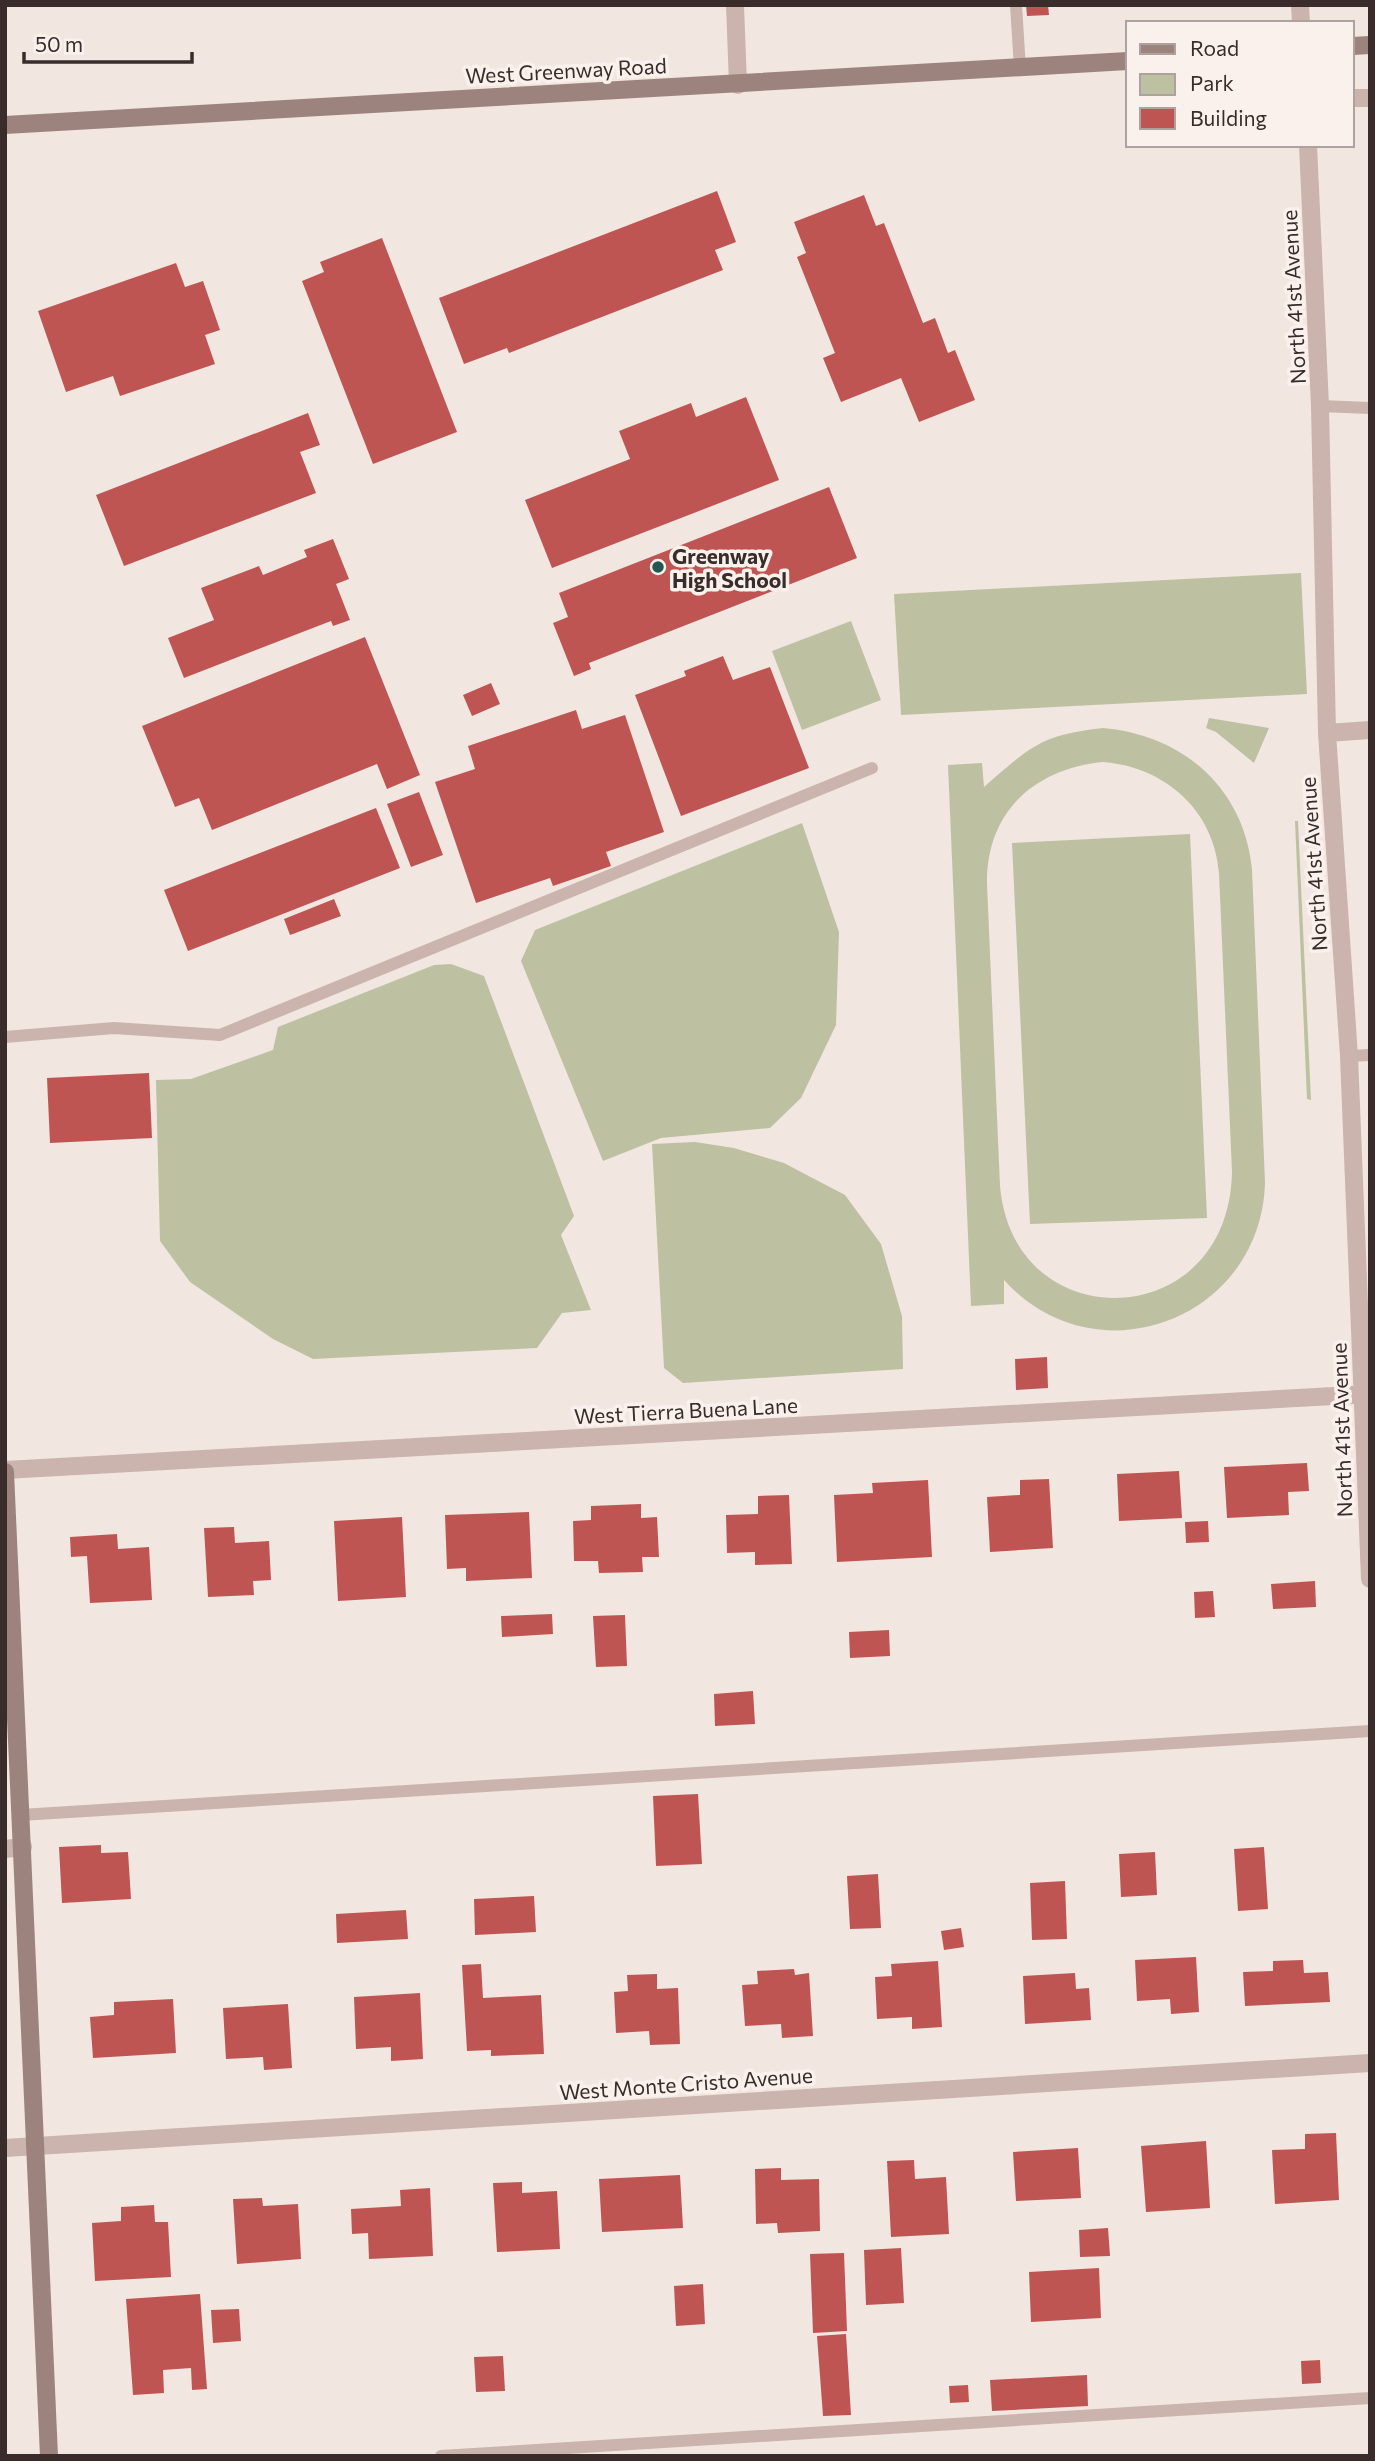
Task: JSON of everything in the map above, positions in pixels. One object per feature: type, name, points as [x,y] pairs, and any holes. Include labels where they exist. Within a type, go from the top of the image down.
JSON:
[{"type":"main road","name":"West Greenway Road","points":[[5,125],[1126,61]]},
{"type":"main road","points":[[5,1471],[21,1815],[14,1848],[34,2146],[49,2456]]},
{"type":"street","points":[[734,5],[738,85]]},
{"type":"street","name":"North 41st Avenue","points":[[1308,147],[1320,405],[1327,733],[1349,1056],[1366,1394],[1370,1579]]},
{"type":"street","points":[[1327,733],[1370,730]]},
{"type":"street","name":"West Tierra Buena Lane","points":[[5,1471],[1366,1394]]},
{"type":"street","name":"West Monte Cristo Avenue","points":[[5,2148],[1370,2063]]},
{"type":"lane","points":[[1016,5],[1020,69]]},
{"type":"lane","points":[[1320,405],[1370,408]]},
{"type":"lane","points":[[5,1037],[114,1028],[220,1035],[872,768]]},
{"type":"lane","points":[[1349,1056],[1370,1055]]},
{"type":"lane","points":[[21,1815],[1370,1731]]},
{"type":"lane","points":[[441,2456],[1370,2398]]},
{"type":"green space","points":[[1301,573],[1307,694],[901,715],[894,594]]},
{"type":"green space","points":[[851,621],[881,700],[802,730],[772,651]]},
{"type":"green space","points":[[1209,718],[1269,728],[1254,763],[1216,732],[1206,728]]},
{"type":"green space","points":[[1103,728],[1132,733],[1183,754],[1204,771],[1222,791],[1237,814],[1247,840],[1252,869],[1265,1182],[1257,1230],[1236,1269],[1205,1300],[1168,1321],[1126,1330],[1083,1327],[1042,1311],[1004,1280],[1004,1304],[971,1306],[948,765],[982,763],[984,787],[1037,745],[1082,731]],"holes":[[[1103,762],[1126,766],[1166,783],[1182,796],[1196,812],[1215,850],[1219,873],[1232,1172],[1222,1226],[1196,1265],[1161,1289],[1120,1298],[1078,1292],[1041,1272],[1014,1236],[1000,1186],[987,884],[989,858],[995,836],[1005,816],[1019,799],[1036,785],[1078,766]]]},
{"type":"green space","points":[[1295,821],[1298,821],[1311,1100],[1307,1099]]},
{"type":"green space","points":[[802,823],[839,932],[836,1025],[801,1098],[770,1128],[661,1138],[603,1161],[521,961],[535,930]]},
{"type":"green space","points":[[1190,834],[1207,1218],[1030,1224],[1012,843]]},
{"type":"green space","points":[[451,964],[484,976],[574,1216],[561,1235],[591,1310],[562,1313],[537,1348],[313,1359],[273,1339],[190,1282],[160,1241],[156,1080],[191,1079],[273,1050],[278,1027],[434,965]]},
{"type":"green space","points":[[695,1142],[734,1148],[784,1163],[845,1195],[881,1244],[902,1316],[903,1369],[683,1383],[664,1368],[652,1144]]},
{"type":"building","points":[[1026,5],[1048,5],[1049,15],[1027,16]]},
{"type":"building","points":[[717,191],[736,242],[715,250],[723,270],[509,353],[507,348],[464,364],[439,298]]},
{"type":"building","points":[[864,195],[876,226],[884,223],[923,323],[935,318],[948,353],[955,350],[975,400],[919,422],[901,378],[841,402],[823,358],[835,353],[797,257],[806,253],[794,222]]},
{"type":"building","points":[[382,238],[457,432],[373,464],[302,281],[324,272],[320,262]]},
{"type":"building","points":[[176,263],[185,287],[203,281],[220,330],[205,335],[215,364],[120,396],[113,376],[66,392],[38,311]]},
{"type":"building","points":[[746,397],[779,480],[552,568],[525,500],[630,459],[619,431],[691,403],[696,417]]},
{"type":"building","points":[[308,413],[320,445],[300,452],[316,493],[124,566],[96,495]]},
{"type":"building","points":[[829,487],[857,558],[589,663],[591,669],[574,676],[553,623],[568,617],[559,593]]},
{"type":"building","points":[[333,539],[349,579],[336,584],[350,620],[333,626],[331,621],[184,678],[168,638],[214,620],[201,588],[259,566],[263,575],[307,557],[304,550]]},
{"type":"building","points":[[365,637],[420,775],[387,789],[377,764],[212,830],[199,798],[175,807],[142,726]]},
{"type":"building","points":[[723,656],[733,680],[770,667],[809,768],[681,816],[635,695],[686,676],[684,671]]},
{"type":"building","points":[[491,683],[500,704],[472,716],[463,695]]},
{"type":"building","points":[[576,710],[582,729],[625,715],[664,832],[606,852],[611,866],[553,886],[550,878],[476,903],[435,782],[475,769],[468,746]]},
{"type":"building","points":[[419,792],[443,855],[411,867],[387,804]]},
{"type":"building","points":[[376,808],[400,868],[188,951],[164,890]]},
{"type":"building","points":[[334,899],[341,916],[290,935],[284,919]]},
{"type":"building","points":[[149,1073],[152,1138],[50,1143],[47,1078]]},
{"type":"building","points":[[1047,1357],[1048,1388],[1016,1390],[1015,1359]]},
{"type":"building","points":[[1307,1463],[1309,1491],[1288,1492],[1289,1515],[1227,1518],[1224,1467]]},
{"type":"building","points":[[1179,1471],[1182,1518],[1119,1521],[1117,1474]]},
{"type":"building","points":[[1049,1479],[1053,1548],[990,1552],[987,1497],[1020,1495],[1020,1480]]},
{"type":"building","points":[[928,1480],[932,1557],[837,1562],[834,1495],[873,1493],[872,1483]]},
{"type":"building","points":[[789,1495],[792,1564],[755,1565],[755,1552],[727,1553],[726,1515],[758,1514],[758,1496]]},
{"type":"building","points":[[641,1504],[641,1518],[657,1517],[659,1557],[642,1557],[643,1572],[599,1573],[598,1561],[574,1561],[573,1521],[591,1520],[591,1506]]},
{"type":"building","points":[[529,1512],[532,1578],[466,1581],[466,1568],[447,1569],[445,1515]]},
{"type":"building","points":[[402,1517],[406,1597],[338,1601],[334,1521]]},
{"type":"building","points":[[1208,1521],[1209,1542],[1186,1543],[1185,1522]]},
{"type":"building","points":[[234,1527],[235,1543],[269,1541],[271,1580],[253,1581],[254,1595],[208,1597],[204,1528]]},
{"type":"building","points":[[117,1534],[118,1549],[149,1547],[152,1600],[90,1603],[87,1556],[71,1557],[70,1537]]},
{"type":"building","points":[[1315,1581],[1316,1607],[1273,1609],[1271,1584]]},
{"type":"building","points":[[1213,1591],[1215,1617],[1195,1618],[1194,1592]]},
{"type":"building","points":[[552,1614],[553,1634],[502,1637],[501,1616]]},
{"type":"building","points":[[625,1615],[627,1666],[596,1667],[593,1616]]},
{"type":"building","points":[[889,1630],[890,1656],[850,1658],[849,1632]]},
{"type":"building","points":[[753,1691],[755,1724],[715,1726],[714,1694]]},
{"type":"building","points":[[698,1794],[702,1864],[656,1866],[653,1796]]},
{"type":"building","points":[[101,1845],[101,1853],[128,1852],[131,1899],[62,1903],[59,1847]]},
{"type":"building","points":[[1264,1847],[1268,1909],[1238,1911],[1234,1849]]},
{"type":"building","points":[[1155,1852],[1157,1895],[1121,1897],[1119,1854]]},
{"type":"building","points":[[878,1874],[881,1928],[850,1929],[847,1876]]},
{"type":"building","points":[[1065,1881],[1067,1939],[1032,1940],[1030,1883]]},
{"type":"building","points":[[534,1896],[536,1932],[475,1935],[474,1899]]},
{"type":"building","points":[[406,1910],[408,1939],[337,1943],[336,1914]]},
{"type":"building","points":[[961,1928],[964,1947],[944,1950],[941,1931]]},
{"type":"building","points":[[1196,1957],[1199,2012],[1171,2014],[1170,1999],[1137,2001],[1135,1960]]},
{"type":"building","points":[[1303,1960],[1304,1973],[1328,1972],[1330,2002],[1245,2006],[1243,1972],[1273,1971],[1273,1961]]},
{"type":"building","points":[[938,1961],[942,2027],[912,2029],[912,2017],[877,2019],[875,1977],[892,1976],[891,1964]]},
{"type":"building","points":[[481,1964],[483,1998],[541,1995],[544,2054],[491,2056],[491,2050],[467,2051],[462,1965]]},
{"type":"building","points":[[794,1969],[795,1975],[809,1973],[813,2036],[782,2038],[781,2024],[745,2026],[742,1985],[758,1984],[757,1971]]},
{"type":"building","points":[[1075,1973],[1076,1989],[1089,1988],[1091,2020],[1025,2024],[1023,1976]]},
{"type":"building","points":[[657,1974],[657,1989],[678,1988],[680,2044],[650,2045],[649,2031],[616,2033],[614,1992],[628,1991],[627,1975]]},
{"type":"building","points":[[420,1993],[423,2059],[391,2061],[391,2047],[356,2049],[354,1997]]},
{"type":"building","points":[[173,1999],[176,2053],[93,2058],[90,2017],[114,2015],[114,2002]]},
{"type":"building","points":[[288,2004],[292,2068],[264,2070],[263,2057],[226,2059],[223,2008]]},
{"type":"building","points":[[1336,2133],[1339,2200],[1275,2204],[1272,2150],[1305,2149],[1305,2134]]},
{"type":"building","points":[[1206,2141],[1210,2208],[1146,2212],[1141,2146]]},
{"type":"building","points":[[1078,2148],[1081,2198],[1016,2201],[1013,2152]]},
{"type":"building","points":[[914,2160],[915,2179],[946,2177],[949,2234],[891,2237],[887,2161]]},
{"type":"building","points":[[781,2168],[781,2180],[819,2179],[820,2231],[778,2233],[777,2223],[756,2224],[755,2169]]},
{"type":"building","points":[[680,2175],[683,2228],[602,2232],[599,2179]]},
{"type":"building","points":[[522,2182],[522,2193],[557,2191],[560,2249],[497,2252],[493,2183]]},
{"type":"building","points":[[430,2188],[433,2256],[369,2259],[368,2233],[352,2234],[351,2209],[401,2206],[400,2190]]},
{"type":"building","points":[[262,2198],[263,2206],[298,2204],[301,2259],[237,2264],[233,2199]]},
{"type":"building","points":[[154,2205],[155,2222],[168,2222],[171,2277],[95,2281],[92,2223],[121,2221],[121,2207]]},
{"type":"building","points":[[1108,2228],[1110,2256],[1080,2257],[1079,2230]]},
{"type":"building","points":[[901,2248],[904,2303],[866,2305],[864,2250]]},
{"type":"building","points":[[844,2253],[847,2331],[813,2333],[810,2254]]},
{"type":"building","points":[[1099,2268],[1101,2318],[1031,2322],[1029,2272]]},
{"type":"building","points":[[703,2284],[705,2324],[676,2326],[674,2286]]},
{"type":"building","points":[[200,2294],[207,2389],[192,2390],[191,2368],[163,2370],[164,2393],[133,2395],[126,2299]]},
{"type":"building","points":[[239,2309],[241,2341],[213,2343],[211,2310]]},
{"type":"building","points":[[846,2334],[851,2415],[823,2416],[817,2336]]},
{"type":"building","points":[[503,2356],[505,2391],[476,2392],[474,2357]]},
{"type":"building","points":[[1320,2360],[1321,2383],[1302,2384],[1301,2361]]},
{"type":"building","points":[[1087,2375],[1088,2406],[992,2411],[990,2380]]},
{"type":"building","points":[[968,2385],[969,2402],[950,2403],[949,2386]]},
{"type":"place","name":"Greenway High School","points":[[658,567]]}]
